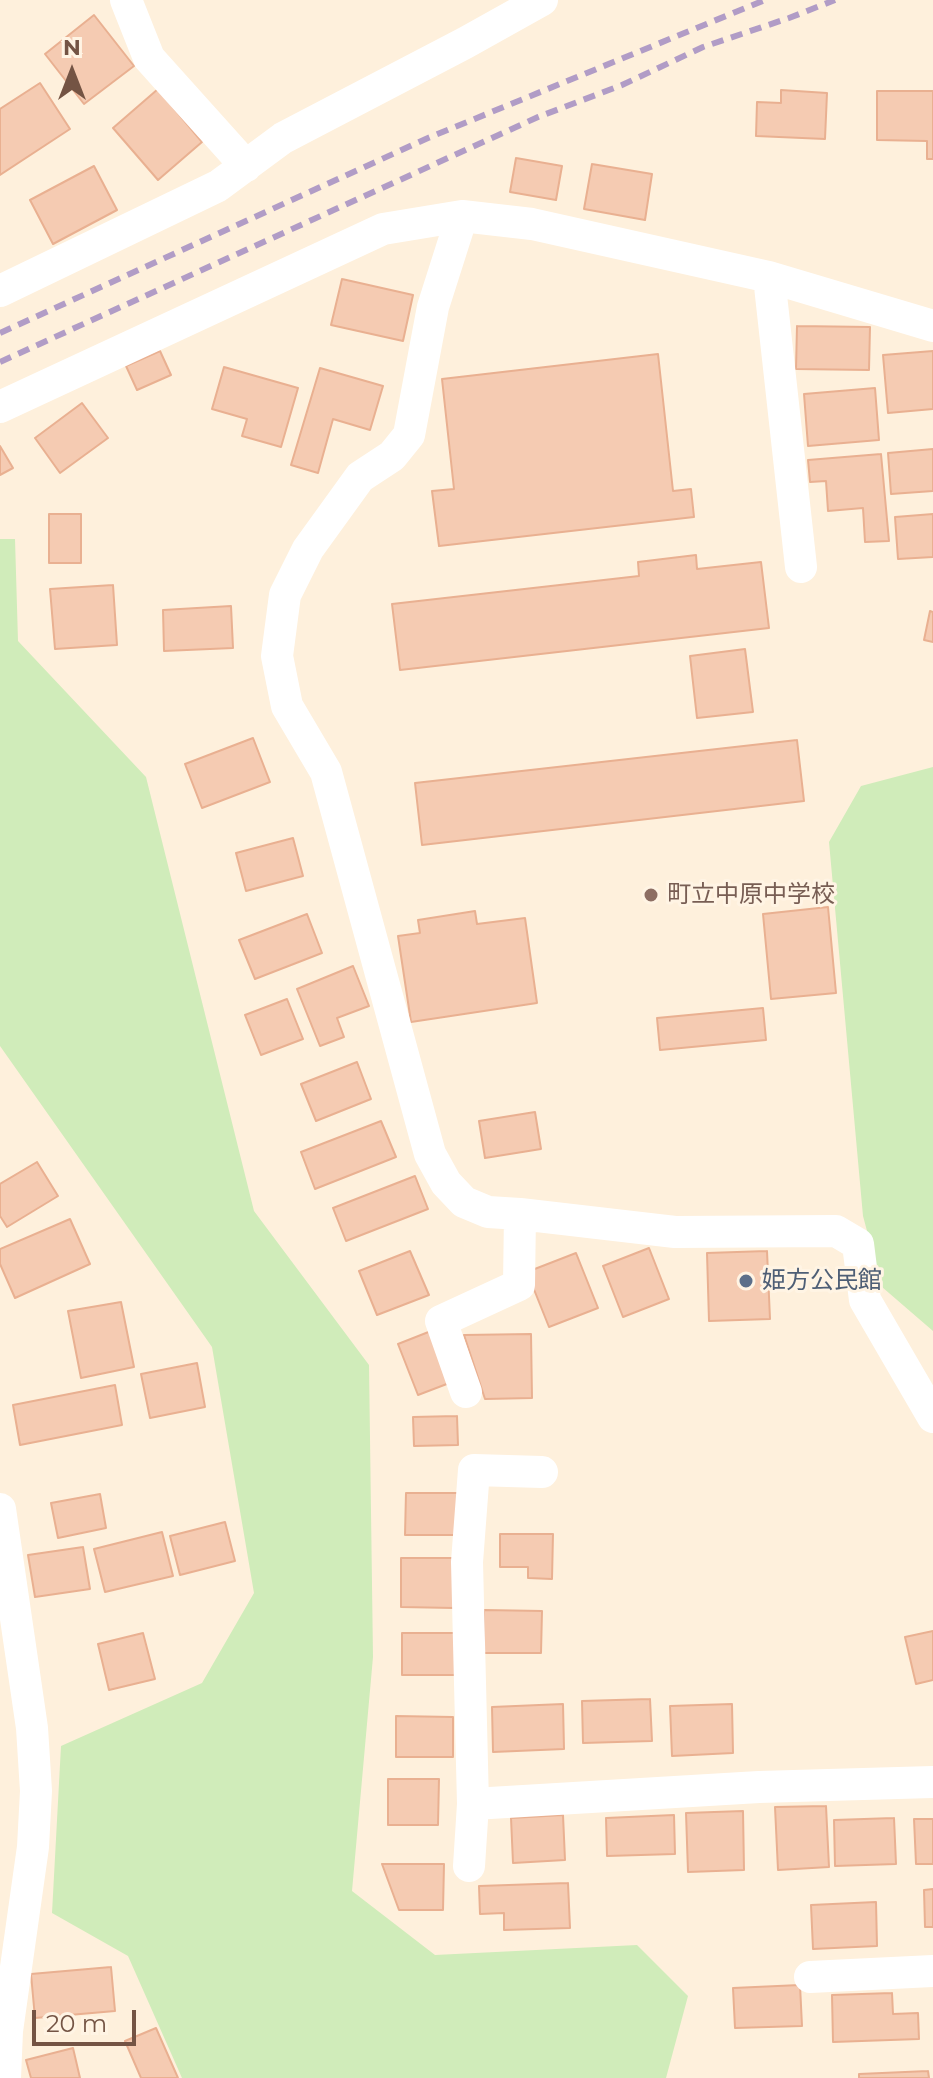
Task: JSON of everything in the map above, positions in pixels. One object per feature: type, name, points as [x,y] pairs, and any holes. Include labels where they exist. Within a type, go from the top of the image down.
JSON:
[{"type":"street","points":[[126,0],[149,58],[246,166]]},
{"type":"street","points":[[0,291],[218,186],[283,138],[542,0]]},
{"type":"street","points":[[462,216],[433,307],[409,435],[392,456],[360,477],[308,549],[285,595],[277,656],[287,706],[326,772],[430,1154],[446,1183],[464,1202],[488,1212],[675,1232],[836,1231],[858,1244],[865,1300],[933,1417]]},
{"type":"street","points":[[0,407],[383,229],[462,216],[532,224],[769,277],[933,326]]},
{"type":"street","points":[[769,277],[801,567]]},
{"type":"street","points":[[466,1392],[441,1321],[519,1285],[520,1214]]},
{"type":"street","points":[[469,1866],[473,1804],[467,1562],[474,1470],[542,1472]]},
{"type":"street","points":[[0,1509],[32,1728],[36,1791],[33,1847],[7,2031],[5,2078]]},
{"type":"street","points":[[473,1804],[759,1787],[933,1782]]},
{"type":"street","points":[[810,1977],[933,1971]]},
{"type":"green space","points":[[0,539],[15,539],[18,641],[146,777],[254,1211],[369,1365],[373,1657],[352,1891],[435,1955],[637,1945],[688,1996],[666,2078],[182,2078],[128,1956],[52,1913],[61,1746],[202,1683],[254,1593],[212,1347],[0,1046]]},
{"type":"green space","points":[[933,767],[933,1331],[882,1287],[863,1216],[829,842],[861,786]]},
{"type":"building","points":[[94,15],[134,66],[84,104],[45,54]]},
{"type":"building","points":[[40,83],[70,129],[0,175],[0,109]]},
{"type":"building","points":[[158,89],[202,142],[158,180],[113,128]]},
{"type":"building","points":[[781,90],[827,93],[825,139],[756,136],[757,102],[781,103]]},
{"type":"building","points":[[877,91],[933,91],[933,159],[927,159],[927,141],[877,140]]},
{"type":"building","points":[[516,158],[562,166],[556,200],[510,192]]},
{"type":"building","points":[[592,164],[652,174],[645,220],[584,209]]},
{"type":"building","points":[[94,166],[117,210],[53,244],[30,200]]},
{"type":"building","points":[[342,279],[413,295],[403,341],[331,325]]},
{"type":"building","points":[[797,326],[870,327],[869,370],[796,369]]},
{"type":"building","points":[[160,351],[171,375],[137,390],[126,366]]},
{"type":"building","points":[[933,351],[933,409],[888,413],[883,355]]},
{"type":"building","points":[[658,354],[673,491],[691,489],[694,517],[439,546],[432,491],[454,489],[442,379]]},
{"type":"building","points":[[224,367],[298,388],[281,447],[242,436],[247,419],[212,409]]},
{"type":"building","points":[[320,368],[383,386],[370,430],[333,419],[318,473],[291,465]]},
{"type":"building","points":[[875,388],[879,440],[808,446],[804,394]]},
{"type":"building","points":[[82,403],[108,438],[60,473],[35,438]]},
{"type":"building","points":[[0,446],[13,468],[0,475]]},
{"type":"building","points":[[933,449],[933,491],[891,494],[888,453]]},
{"type":"building","points":[[881,454],[889,541],[865,542],[863,508],[828,511],[826,481],[810,482],[808,460]]},
{"type":"building","points":[[49,514],[81,514],[81,563],[49,563]]},
{"type":"building","points":[[933,514],[933,557],[898,559],[895,517]]},
{"type":"building","points":[[696,555],[697,569],[761,562],[769,628],[400,670],[392,604],[639,576],[638,562]]},
{"type":"building","points":[[113,585],[117,645],[55,649],[50,589]]},
{"type":"building","points":[[231,606],[233,648],[164,651],[163,610]]},
{"type":"building","points":[[930,611],[933,612],[933,642],[924,640]]},
{"type":"building","points":[[745,649],[753,712],[697,718],[690,656]]},
{"type":"building","points":[[253,738],[270,782],[202,808],[185,764]]},
{"type":"building","points":[[797,740],[804,801],[422,845],[415,783]]},
{"type":"building","points":[[293,838],[303,876],[246,891],[236,853]]},
{"type":"building","points":[[828,907],[836,993],[771,999],[763,914]]},
{"type":"building","points":[[475,911],[477,924],[525,918],[537,1003],[411,1022],[398,936],[420,933],[418,920]]},
{"type":"building","points":[[307,914],[322,953],[255,979],[239,940]]},
{"type":"building","points":[[353,966],[369,1006],[337,1018],[344,1037],[320,1046],[297,989]]},
{"type":"building","points":[[287,999],[303,1039],[261,1055],[245,1015]]},
{"type":"building","points":[[763,1008],[766,1040],[660,1050],[657,1018]]},
{"type":"building","points":[[357,1062],[371,1099],[316,1121],[301,1084]]},
{"type":"building","points":[[535,1112],[541,1149],[485,1158],[479,1121]]},
{"type":"building","points":[[381,1121],[396,1157],[315,1189],[301,1152]]},
{"type":"building","points":[[37,1162],[58,1196],[7,1227],[0,1216],[0,1184]]},
{"type":"building","points":[[415,1176],[428,1209],[346,1241],[333,1208]]},
{"type":"building","points":[[70,1219],[90,1264],[15,1298],[0,1264],[0,1249]]},
{"type":"building","points":[[649,1248],[669,1299],[623,1317],[603,1266]]},
{"type":"building","points":[[410,1251],[429,1295],[377,1315],[359,1271]]},
{"type":"building","points":[[767,1251],[770,1319],[709,1321],[707,1253]]},
{"type":"building","points":[[576,1253],[598,1308],[549,1327],[527,1272]]},
{"type":"building","points":[[121,1302],[134,1367],[81,1378],[68,1311]]},
{"type":"building","points":[[431,1331],[452,1382],[418,1395],[398,1344]]},
{"type":"building","points":[[531,1334],[532,1398],[485,1399],[464,1335]]},
{"type":"building","points":[[197,1363],[205,1407],[150,1418],[141,1374]]},
{"type":"building","points":[[115,1385],[122,1425],[20,1445],[13,1405]]},
{"type":"building","points":[[457,1416],[458,1445],[414,1446],[413,1417]]},
{"type":"building","points":[[406,1493],[459,1493],[459,1535],[405,1535]]},
{"type":"building","points":[[100,1494],[106,1528],[58,1538],[51,1503]]},
{"type":"building","points":[[225,1522],[235,1561],[180,1575],[170,1536]]},
{"type":"building","points":[[162,1532],[173,1576],[105,1592],[94,1549]]},
{"type":"building","points":[[500,1534],[553,1534],[552,1579],[528,1578],[528,1567],[500,1567]]},
{"type":"building","points":[[83,1547],[90,1589],[35,1597],[28,1555]]},
{"type":"building","points":[[401,1558],[454,1558],[454,1608],[401,1607]]},
{"type":"building","points":[[484,1610],[542,1611],[541,1653],[484,1653]]},
{"type":"building","points":[[933,1631],[933,1680],[916,1684],[905,1637]]},
{"type":"building","points":[[143,1633],[155,1679],[109,1690],[98,1644]]},
{"type":"building","points":[[402,1633],[455,1633],[455,1675],[402,1675]]},
{"type":"building","points":[[650,1699],[652,1741],[583,1743],[582,1701]]},
{"type":"building","points":[[563,1704],[564,1749],[493,1752],[492,1707]]},
{"type":"building","points":[[732,1704],[733,1753],[672,1756],[670,1706]]},
{"type":"building","points":[[396,1716],[453,1717],[453,1757],[396,1757]]},
{"type":"building","points":[[388,1779],[439,1779],[438,1825],[388,1825]]},
{"type":"building","points":[[826,1806],[829,1867],[778,1870],[775,1807]]},
{"type":"building","points":[[743,1811],[744,1870],[688,1872],[686,1813]]},
{"type":"building","points":[[563,1815],[565,1860],[513,1863],[511,1818]]},
{"type":"building","points":[[674,1815],[675,1854],[607,1856],[606,1818]]},
{"type":"building","points":[[894,1818],[896,1864],[835,1866],[834,1820]]},
{"type":"building","points":[[914,1819],[933,1819],[933,1864],[916,1864]]},
{"type":"building","points":[[382,1864],[444,1864],[443,1910],[399,1910]]},
{"type":"building","points":[[568,1883],[570,1928],[504,1930],[504,1913],[480,1914],[479,1886]]},
{"type":"building","points":[[933,1889],[933,1927],[925,1927],[924,1890]]},
{"type":"building","points":[[876,1902],[877,1946],[813,1949],[811,1905]]},
{"type":"building","points":[[111,1967],[115,2011],[35,2018],[31,1974]]},
{"type":"building","points":[[800,1985],[802,2026],[735,2028],[733,1988]]},
{"type":"building","points":[[892,1993],[893,2014],[918,2013],[919,2039],[833,2042],[832,1995]]},
{"type":"building","points":[[156,2028],[178,2078],[141,2078],[125,2041]]},
{"type":"building","points":[[73,2048],[80,2078],[31,2078],[26,2060]]},
{"type":"building","points":[[928,2071],[929,2078],[859,2078],[859,2074]]},
{"type":"railway","points":[[0,333],[428,138],[765,0]]},
{"type":"railway","points":[[0,362],[538,117],[622,85],[703,47],[835,0]]},
{"type":"place","name":"町立中原中学校","points":[[651,895]]},
{"type":"place","name":"姫方公民館","points":[[746,1281]]}]
